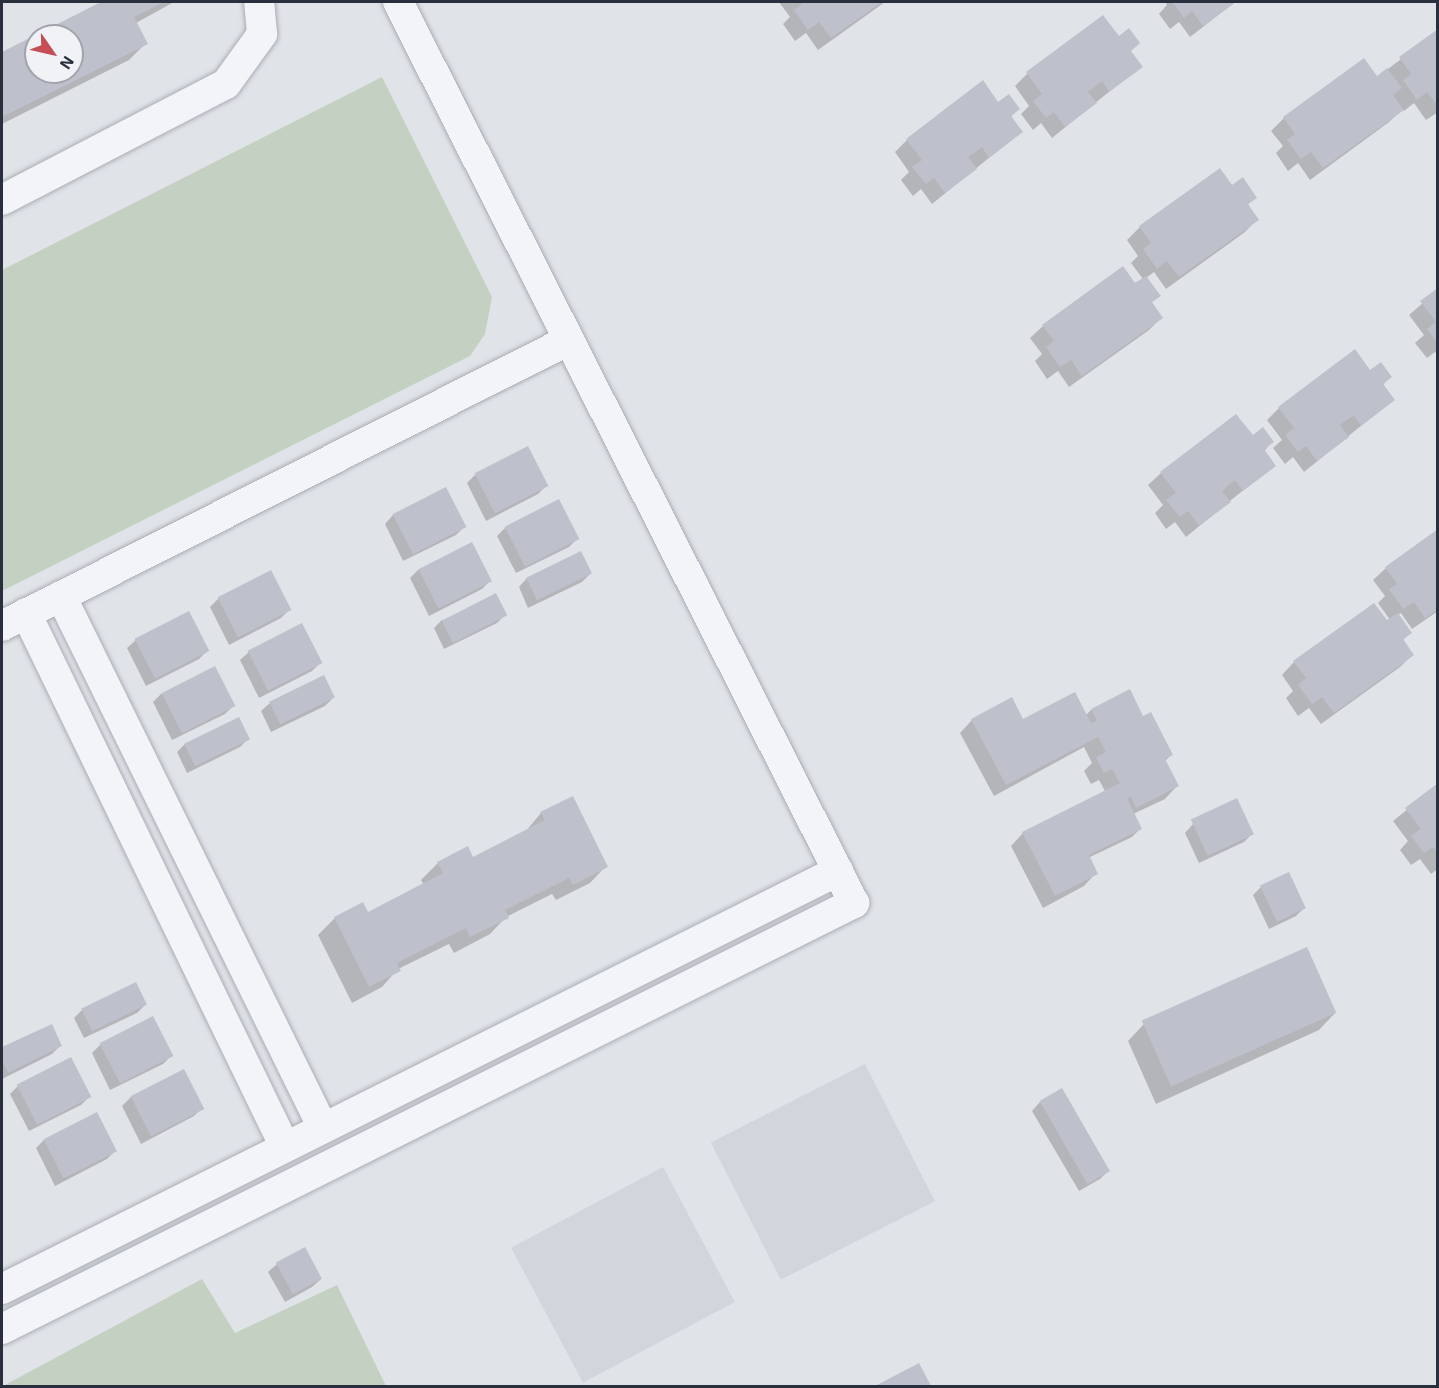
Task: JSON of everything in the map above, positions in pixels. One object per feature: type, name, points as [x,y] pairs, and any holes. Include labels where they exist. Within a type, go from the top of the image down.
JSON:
[{"type":"street","points":[[2,200],[226,84],[262,34],[259,2]]},
{"type":"street","points":[[2,1329],[854,903],[398,2]]},
{"type":"street","points":[[285,1147],[14,620],[569,340]]},
{"type":"street","points":[[61,596],[323,1128]]},
{"type":"street","points":[[2,1289],[838,871]]},
{"type":"shaded area","points":[[865,1064],[935,1201],[781,1280],[711,1143]]},
{"type":"shaded area","points":[[663,1167],[735,1302],[583,1383],[511,1248]]},
{"type":"green space","points":[[382,77],[492,297],[485,334],[470,356],[2,591],[2,270]]},
{"type":"green space","points":[[202,1279],[235,1333],[337,1285],[386,1386],[3,1386]]},
{"type":"building","points":[[101,2],[164,2],[134,17],[148,44],[84,76],[84,24],[57,24]]},
{"type":"building","points":[[800,2],[882,2],[831,38],[819,22],[808,30],[794,10],[802,4]]},
{"type":"building","points":[[1172,2],[1236,2],[1203,26],[1192,11],[1184,18]]},
{"type":"building","points":[[1103,15],[1119,36],[1129,28],[1140,43],[1131,51],[1143,67],[1109,92],[1102,81],[1088,92],[1097,103],[1065,127],[1054,112],[1046,118],[1033,101],[1042,94],[1026,72]]},
{"type":"building","points":[[1438,29],[1438,106],[1427,92],[1417,100],[1403,80],[1411,74],[1399,57]]},
{"type":"building","points":[[24,41],[24,84],[68,84],[2,117],[2,52]]},
{"type":"building","points":[[1364,58],[1377,76],[1387,68],[1402,88],[1393,95],[1404,110],[1323,168],[1311,152],[1301,159],[1287,140],[1295,134],[1283,117]]},
{"type":"building","points":[[983,80],[998,102],[1009,94],[1020,109],[1011,116],[1023,132],[989,158],[982,147],[968,157],[977,169],[945,193],[934,178],[926,184],[912,167],[922,160],[906,139]]},
{"type":"building","points":[[1220,168],[1232,185],[1243,177],[1257,198],[1248,204],[1259,220],[1179,277],[1167,261],[1157,269],[1143,249],[1151,243],[1139,226]]},
{"type":"building","points":[[1123,266],[1135,283],[1146,276],[1161,296],[1152,302],[1163,318],[1082,376],[1071,360],[1060,367],[1046,347],[1054,341],[1042,325]]},
{"type":"building","points":[[1438,288],[1438,344],[1427,329],[1436,322],[1420,301]]},
{"type":"building","points":[[1355,349],[1370,370],[1381,362],[1392,377],[1383,384],[1395,400],[1361,426],[1354,415],[1340,425],[1349,437],[1317,461],[1306,446],[1298,452],[1285,435],[1294,428],[1278,407]]},
{"type":"building","points":[[1236,414],[1253,435],[1263,427],[1274,442],[1264,449],[1276,466],[1243,491],[1235,480],[1222,491],[1231,502],[1199,526],[1188,511],[1180,517],[1166,500],[1176,493],[1160,472]]},
{"type":"building","points":[[528,446],[548,486],[495,513],[475,473]]},
{"type":"building","points":[[446,487],[466,527],[413,554],[393,514]]},
{"type":"building","points":[[559,499],[579,539],[525,567],[505,527]]},
{"type":"building","points":[[1438,529],[1438,609],[1425,618],[1414,602],[1403,609],[1389,589],[1397,584],[1385,567]]},
{"type":"building","points":[[472,542],[492,581],[439,608],[419,569]]},
{"type":"building","points":[[581,551],[592,573],[537,600],[526,578]]},
{"type":"building","points":[[271,570],[291,610],[238,637],[218,597]]},
{"type":"building","points":[[496,593],[507,615],[453,643],[442,621]]},
{"type":"building","points":[[1374,603],[1387,620],[1398,613],[1412,633],[1403,639],[1414,655],[1334,713],[1322,697],[1312,704],[1298,685],[1306,678],[1293,661]]},
{"type":"building","points":[[189,611],[209,651],[155,679],[135,639]]},
{"type":"building","points":[[302,623],[322,663],[268,691],[248,651]]},
{"type":"building","points":[[215,666],[235,706],[182,733],[162,693]]},
{"type":"building","points":[[324,675],[335,697],[280,724],[269,702]]},
{"type":"building","points":[[1130,689],[1143,716],[1151,712],[1173,755],[1165,759],[1179,786],[1136,808],[1131,797],[1127,798],[1142,829],[1089,855],[1098,874],[1055,896],[1022,832],[1120,783],[1112,769],[1104,773],[1096,757],[1106,752],[1098,737],[1006,785],[971,719],[1012,697],[1023,719],[1075,692],[1091,723],[1097,721],[1091,709]]},
{"type":"building","points":[[239,717],[250,739],[195,766],[184,744]]},
{"type":"building","points":[[1438,783],[1438,853],[1433,847],[1424,853],[1411,836],[1421,829],[1405,808]]},
{"type":"building","points":[[573,796],[608,867],[573,885],[569,878],[505,910],[509,918],[470,937],[466,928],[397,963],[401,971],[369,987],[334,917],[363,902],[368,912],[443,873],[437,862],[468,846],[473,857],[545,820],[540,812]]},
{"type":"building","points":[[1237,798],[1254,834],[1208,856],[1191,820]]},
{"type":"building","points":[[1289,872],[1306,908],[1277,922],[1260,886]]},
{"type":"building","points":[[1307,947],[1336,1013],[1171,1086],[1142,1021]]},
{"type":"building","points":[[136,982],[147,1004],[92,1031],[81,1009]]},
{"type":"building","points":[[153,1016],[173,1056],[120,1083],[100,1043]]},
{"type":"building","points":[[52,1024],[62,1046],[8,1073],[2,1060],[2,1047]]},
{"type":"building","points":[[71,1057],[91,1097],[37,1125],[17,1085]]},
{"type":"building","points":[[184,1069],[204,1109],[151,1136],[131,1096]]},
{"type":"building","points":[[1062,1088],[1110,1171],[1087,1184],[1039,1101]]},
{"type":"building","points":[[97,1112],[117,1151],[64,1178],[44,1139]]},
{"type":"building","points":[[305,1247],[322,1279],[293,1294],[276,1262]]},
{"type":"building","points":[[919,1363],[931,1386],[877,1386],[877,1385]]}]
